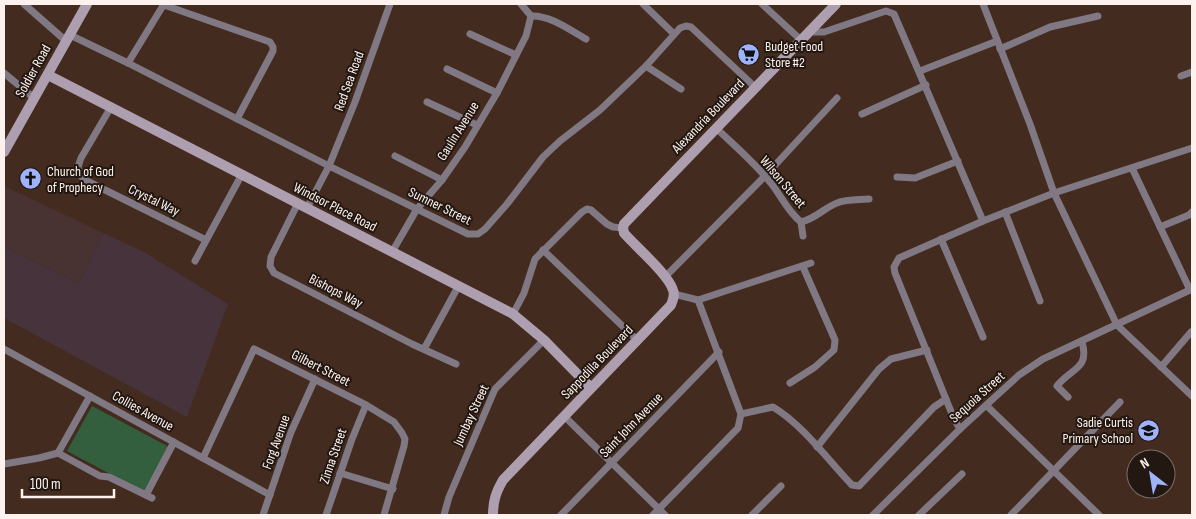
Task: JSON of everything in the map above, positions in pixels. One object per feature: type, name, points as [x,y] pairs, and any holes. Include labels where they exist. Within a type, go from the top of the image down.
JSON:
[{"type":"street","name":"Sumner Street","points":[[24,4],[68,38],[128,63],[329,166],[468,234],[482,232],[507,204],[543,157],[560,141],[600,110],[646,66],[674,34]]},
{"type":"street","name":"Soldier Road","points":[[4,152],[87,4]]},
{"type":"street","points":[[128,63],[164,4],[270,42],[273,51],[237,119]]},
{"type":"street","name":"Red Sea Road","points":[[303,206],[329,166],[355,102],[390,4]]},
{"type":"street","points":[[521,4],[531,16],[546,18],[586,39]]},
{"type":"street","points":[[643,4],[674,34],[683,26],[691,27],[754,87]]},
{"type":"street","points":[[762,4],[801,40]]},
{"type":"street","name":"Alexandria Boulevard","points":[[623,228],[631,216],[836,4]]},
{"type":"street","points":[[983,4],[1030,124],[1054,193],[1117,325],[1192,396]]},
{"type":"street","points":[[810,31],[824,32],[886,11],[892,12],[920,71],[983,221]]},
{"type":"street","name":"Gaulin Avenue","points":[[392,252],[417,209],[442,180],[465,147],[497,93],[526,36],[531,16]]},
{"type":"street","points":[[1000,49],[1050,27],[1098,16]]},
{"type":"street","points":[[470,34],[516,55]]},
{"type":"street","points":[[920,71],[996,41]]},
{"type":"street","points":[[646,66],[680,89]]},
{"type":"street","points":[[447,69],[497,93]]},
{"type":"street","points":[[1181,76],[1192,72]]},
{"type":"street","points":[[4,73],[34,98]]},
{"type":"street","name":"Windsor Place Road","points":[[48,75],[513,314],[544,340],[591,388]]},
{"type":"street","points":[[862,114],[926,85]]},
{"type":"street","points":[[665,277],[765,176],[837,98]]},
{"type":"street","points":[[427,102],[478,125]]},
{"type":"street","name":"Crystal Way","points":[[111,107],[81,158],[78,167],[82,177],[206,240]]},
{"type":"street","name":"Wilson Street","points":[[716,128],[765,176],[795,217],[801,222],[841,202],[869,199]]},
{"type":"street","points":[[960,429],[895,273],[894,267],[899,258],[983,221],[1054,193],[1192,148]]},
{"type":"street","points":[[395,156],[442,180]]},
{"type":"street","points":[[897,177],[914,178],[958,160]]},
{"type":"street","points":[[1132,168],[1191,289]]},
{"type":"street","points":[[196,261],[242,174]]},
{"type":"street","name":"Bishops Way","points":[[303,206],[271,257],[270,266],[274,273],[456,364]]},
{"type":"street","points":[[513,314],[524,293],[535,259],[542,250],[586,209],[591,210],[607,224],[623,228],[626,235],[665,277],[673,288],[674,294],[698,300],[811,264]]},
{"type":"street","points":[[1005,212],[1040,301]]},
{"type":"street","points":[[1160,227],[1192,212]]},
{"type":"street","points":[[801,222],[803,236]]},
{"type":"street","points":[[941,239],[984,337]]},
{"type":"street","points":[[542,250],[637,340]]},
{"type":"street","points":[[790,383],[834,350],[835,340],[803,267]]},
{"type":"street","points":[[424,349],[459,285]]},
{"type":"street","name":"Sequoia Street","points":[[878,514],[960,429],[1020,375],[1043,360],[1191,289]]},
{"type":"street","name":"Sappodilla Boulevard","points":[[493,515],[496,492],[503,480],[671,305],[674,294]]},
{"type":"street","points":[[652,515],[738,428],[741,414],[698,300]]},
{"type":"street","points":[[1161,367],[1192,332]]},
{"type":"street","name":"Jumbay Street","points":[[444,515],[456,480],[495,389],[544,340]]},
{"type":"street","points":[[1068,397],[1057,386],[1085,358],[1082,342]]},
{"type":"street","name":"Collies Avenue","points":[[4,349],[270,495]]},
{"type":"street","name":"Gilbert Street","points":[[203,458],[254,349],[366,405],[399,427],[405,439],[404,446],[384,515]]},
{"type":"street","points":[[817,447],[879,369],[891,359],[927,350]]},
{"type":"street","name":"Saint John Avenue","points":[[561,515],[719,352]]},
{"type":"street","name":"Forg Avenue","points":[[263,515],[291,432],[315,379]]},
{"type":"street","points":[[58,453],[90,396]]},
{"type":"street","points":[[741,414],[773,407],[782,412],[852,484],[859,486],[934,407],[946,399]]},
{"type":"street","points":[[1011,515],[1120,402]]},
{"type":"street","name":"Zinna Street","points":[[326,515],[366,405]]},
{"type":"street","points":[[987,406],[1099,515]]},
{"type":"street","points":[[564,416],[665,515]]},
{"type":"street","points":[[4,464],[58,453],[100,476],[109,477],[149,497],[174,442]]},
{"type":"street","points":[[340,473],[393,489]]},
{"type":"street","points":[[919,515],[962,474]]},
{"type":"street","points":[[752,515],[781,486]]},
{"type":"shaded area","points":[[4,186],[103,233],[79,283],[4,247]]},
{"type":"shaded area","points":[[103,233],[144,252],[228,304],[187,417],[4,318],[4,247],[79,283]]},
{"type":"green space","points":[[92,406],[169,447],[144,492],[67,451]]},
{"type":"place","name":"Budget Food Store #2","points":[[749,54]]},
{"type":"place","name":"Church of God of Prophecy","points":[[31,179]]},
{"type":"place","name":"Sadie Curtis Primary School","points":[[1149,430]]}]
